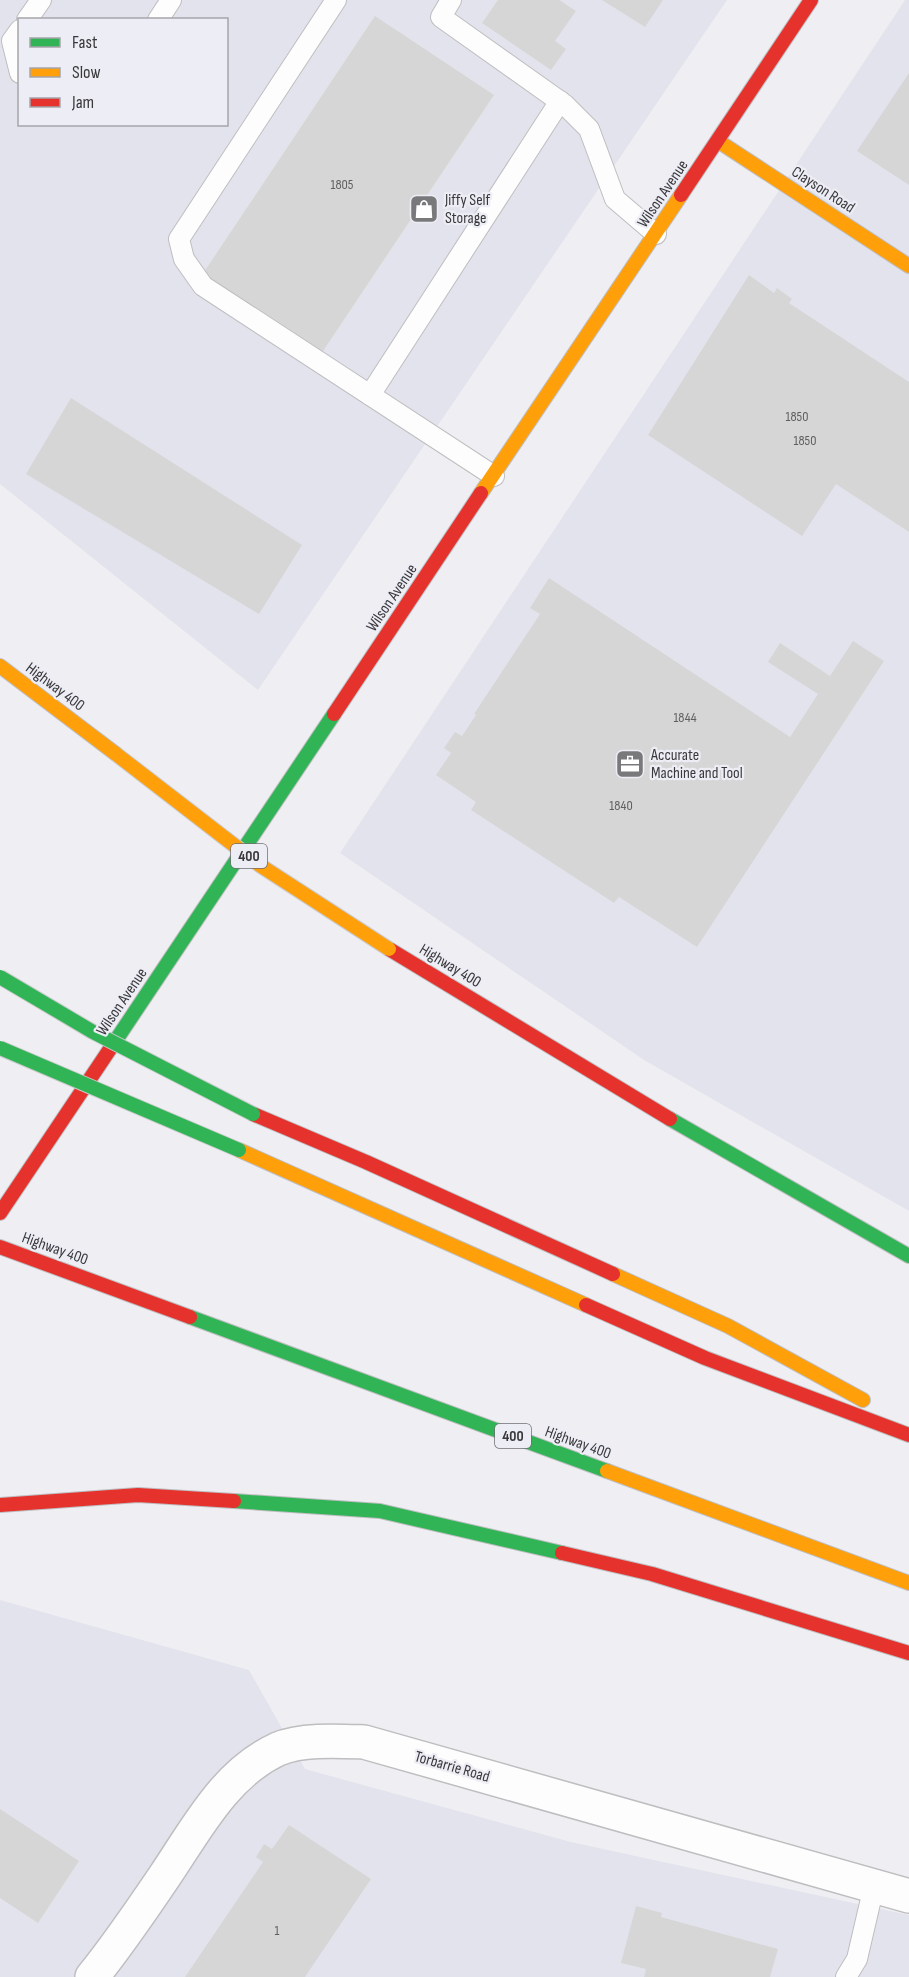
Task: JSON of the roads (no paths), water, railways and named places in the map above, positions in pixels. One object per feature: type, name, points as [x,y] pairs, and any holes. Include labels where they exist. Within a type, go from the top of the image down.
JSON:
[{"type":"main road","name":"Wilson Avenue","points":[[0,1213],[811,0]]},
{"type":"main road","name":"Clayson Road","points":[[718,141],[909,266]]},
{"type":"main road","name":"Highway 400","points":[[0,666],[261,866],[389,949],[693,1133],[909,1256]]},
{"type":"main road","points":[[0,977],[51,1010],[128,1052],[253,1114],[366,1162],[728,1326],[909,1425]]},
{"type":"main road","points":[[0,1048],[239,1150],[705,1358],[909,1435]]},
{"type":"main road","name":"Highway 400","points":[[0,1246],[909,1583]]},
{"type":"main road","points":[[0,1505],[138,1495],[380,1511],[652,1574],[909,1653]]},
{"type":"street","name":"Torbarrie Road","points":[[92,1977],[124,1937],[219,1795],[247,1767],[279,1748],[320,1741],[364,1742],[909,1896]]},
{"type":"lane","points":[[28,18],[41,0]]},
{"type":"lane","points":[[159,18],[171,0]]},
{"type":"lane","points":[[336,0],[179,239],[184,259],[203,286],[494,476]]},
{"type":"lane","points":[[451,0],[441,17],[560,101],[589,129],[615,199],[656,234]]},
{"type":"lane","points":[[18,33],[12,41],[18,65]]},
{"type":"lane","points":[[370,395],[560,101]]},
{"type":"lane","points":[[846,1977],[857,1959],[874,1886]]},
{"type":"place","name":"Jiffy Self Storage","points":[[424,209]]},
{"type":"place","name":"Accurate Machine and Tool","points":[[630,764]]}]
